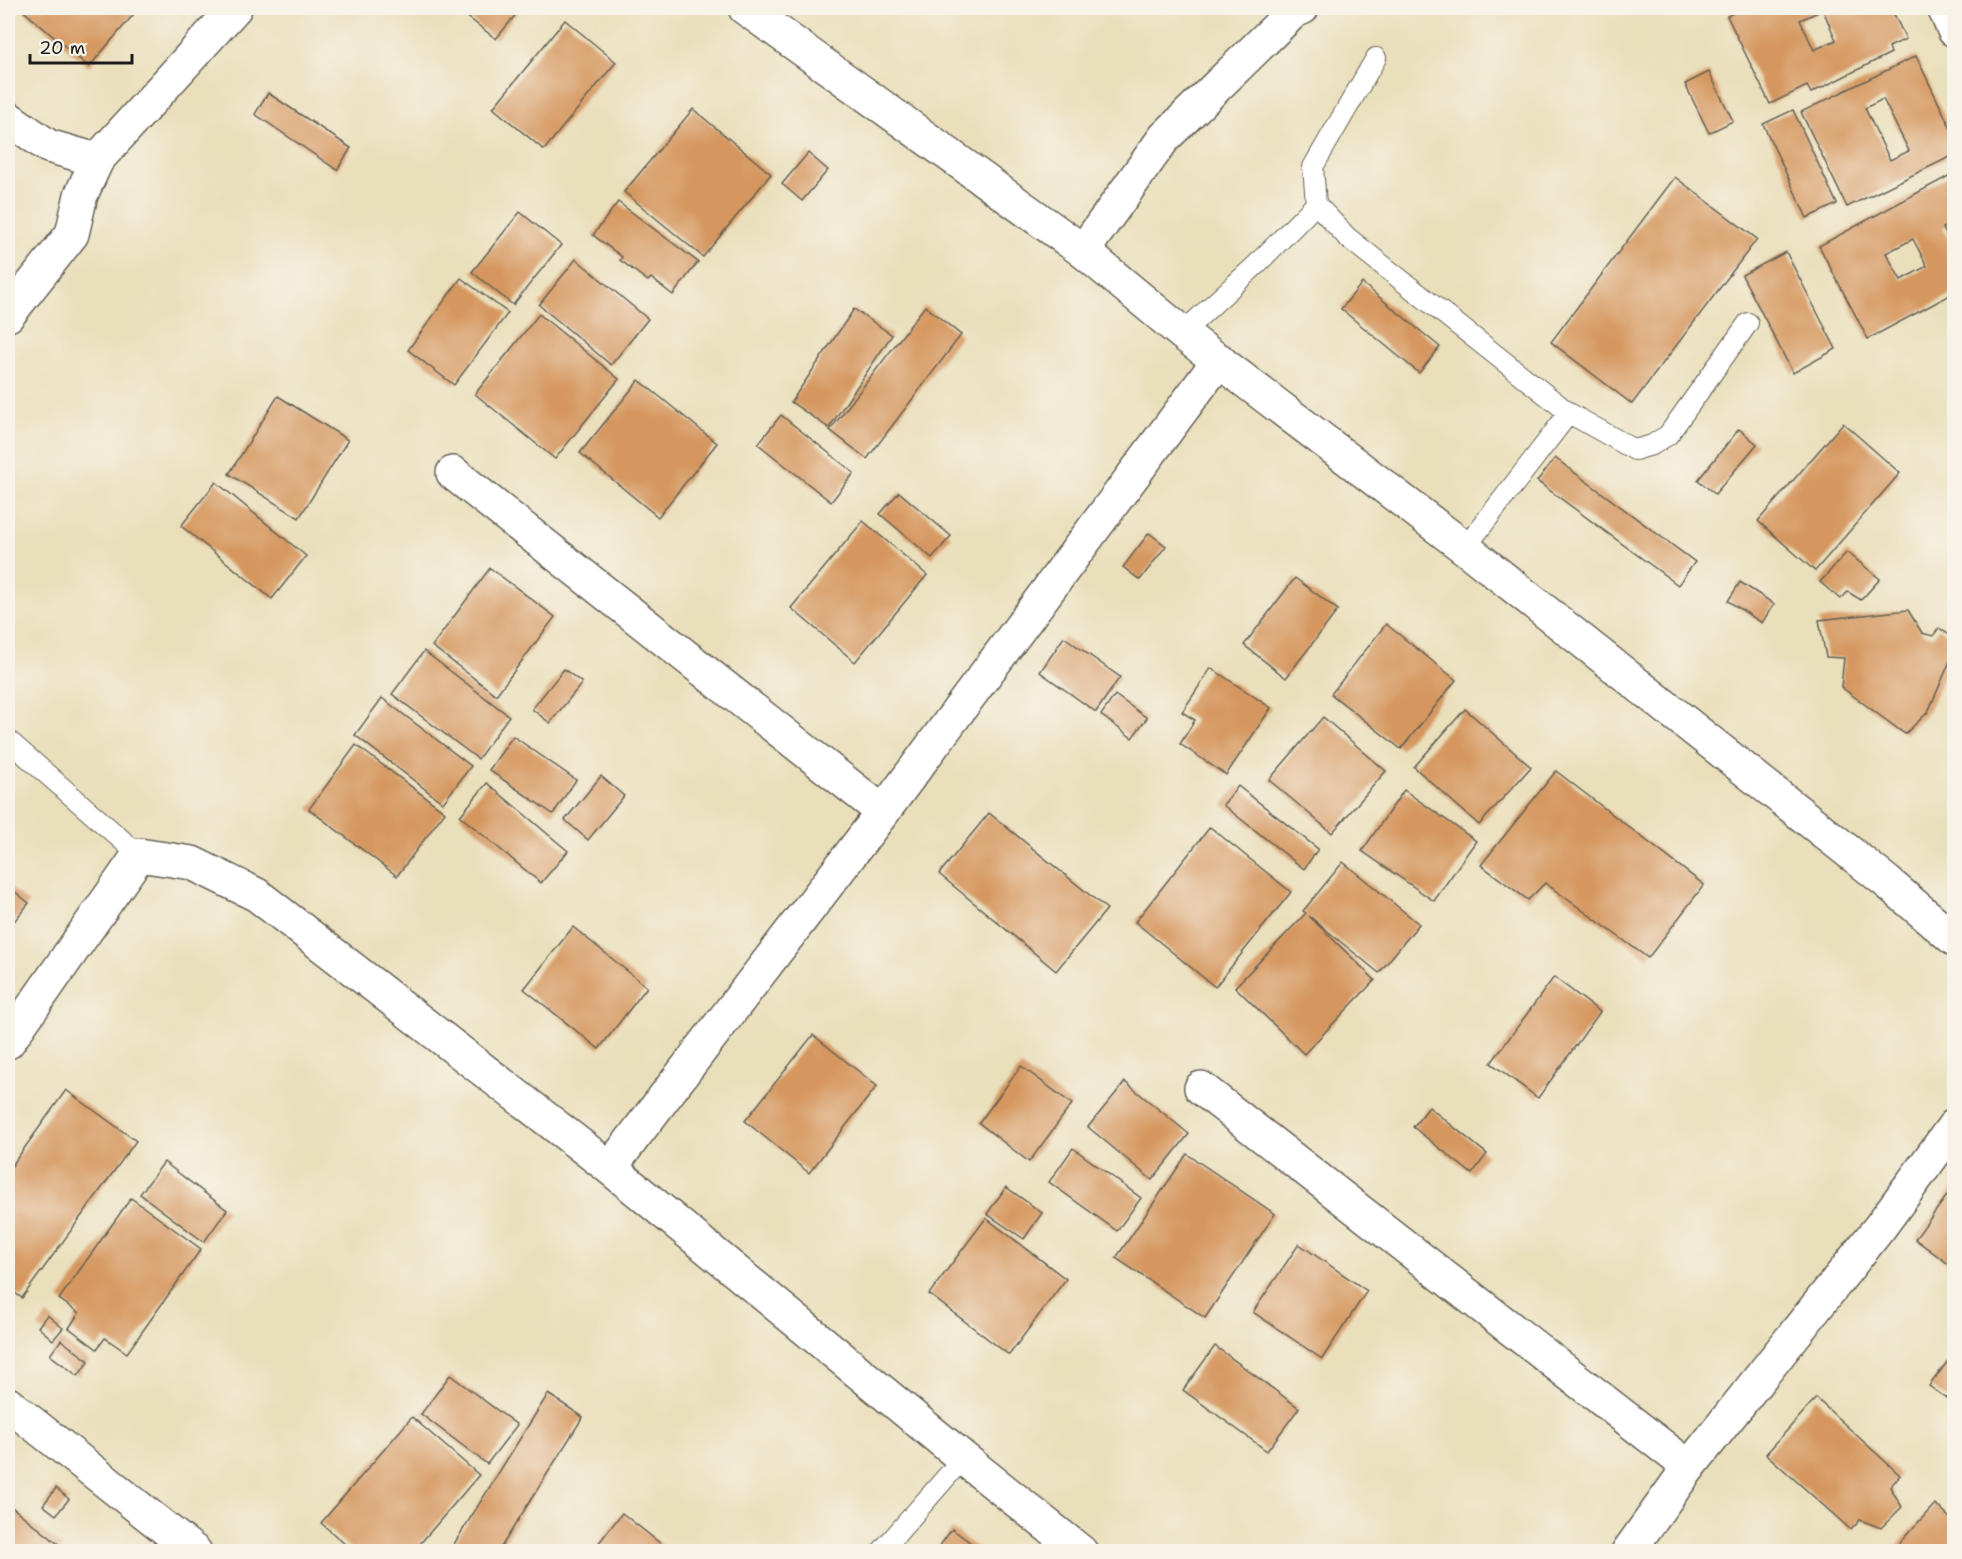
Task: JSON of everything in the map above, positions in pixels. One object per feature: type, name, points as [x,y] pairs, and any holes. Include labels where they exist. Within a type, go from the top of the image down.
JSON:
[{"type":"street","points":[[8,315],[72,234],[81,195],[96,160],[235,8]]},
{"type":"street","points":[[745,8],[1083,251],[1182,333],[1465,548],[1887,882],[1954,939]]},
{"type":"street","points":[[1083,251],[1164,138],[1294,11],[1302,8]]},
{"type":"street","points":[[1944,8],[1954,30]]},
{"type":"street","points":[[8,118],[48,146],[96,160]]},
{"type":"street","points":[[609,1167],[883,812],[1219,360]]},
{"type":"street","points":[[453,473],[883,812]]},
{"type":"street","points":[[8,1042],[139,855],[192,863],[257,895],[609,1167],[963,1458],[1081,1551]]},
{"type":"street","points":[[1201,1088],[1689,1467]]},
{"type":"street","points":[[1628,1551],[1689,1467],[1880,1227],[1954,1126]]},
{"type":"street","points":[[8,1404],[195,1551]]},
{"type":"lane","points":[[1376,58],[1312,167],[1316,204],[1347,237],[1569,413],[1635,450],[1652,445],[1668,435],[1748,323]]},
{"type":"lane","points":[[1182,333],[1257,264],[1316,204]]},
{"type":"lane","points":[[1465,548],[1569,413]]},
{"type":"lane","points":[[8,740],[139,855]]},
{"type":"lane","points":[[881,1551],[963,1458]]},
{"type":"building","points":[[20,8],[139,8],[89,67]]},
{"type":"building","points":[[456,8],[521,8],[496,39]]},
{"type":"building","points":[[1743,8],[1891,8],[1906,39],[1889,47],[1891,53],[1811,93],[1807,86],[1770,104],[1727,16]],"holes":[[[1823,10],[1836,40],[1814,50],[1800,20]]]},
{"type":"building","points":[[565,20],[616,62],[544,150],[493,108]]},
{"type":"building","points":[[1916,56],[1954,135],[1954,155],[1847,207],[1801,112]],"holes":[[[1883,99],[1909,151],[1890,160],[1865,108]]]},
{"type":"building","points":[[1709,72],[1733,121],[1709,133],[1685,84]]},
{"type":"building","points":[[268,93],[351,148],[337,170],[255,114]]},
{"type":"building","points":[[693,109],[771,174],[703,257],[624,192]]},
{"type":"building","points":[[1793,110],[1837,204],[1807,218],[1763,124]]},
{"type":"building","points":[[808,153],[828,170],[802,201],[782,184]]},
{"type":"building","points":[[1954,173],[1954,222],[1943,228],[1954,252],[1954,293],[1868,339],[1819,246]],"holes":[[[1913,239],[1927,266],[1901,280],[1886,253]]]},
{"type":"building","points":[[1675,177],[1757,239],[1632,404],[1551,342]]},
{"type":"building","points":[[618,202],[698,262],[673,295],[651,278],[648,281],[620,260],[622,257],[593,235]]},
{"type":"building","points":[[520,212],[561,245],[513,305],[472,272]]},
{"type":"building","points":[[1786,252],[1836,349],[1793,373],[1742,275]]},
{"type":"building","points":[[576,259],[648,319],[611,365],[539,305]]},
{"type":"building","points":[[461,278],[508,313],[454,385],[408,350]]},
{"type":"building","points":[[1362,283],[1440,347],[1419,373],[1341,309]]},
{"type":"building","points":[[925,306],[961,335],[867,459],[830,430]]},
{"type":"building","points":[[854,309],[892,335],[829,428],[791,402]]},
{"type":"building","points":[[539,314],[619,379],[555,459],[475,394]]},
{"type":"building","points":[[639,380],[717,443],[658,517],[580,453]]},
{"type":"building","points":[[278,396],[348,440],[299,518],[229,474]]},
{"type":"building","points":[[781,415],[854,473],[831,502],[758,444]]},
{"type":"building","points":[[1843,423],[1900,473],[1815,571],[1758,521]]},
{"type":"building","points":[[1739,429],[1757,444],[1715,494],[1698,480]]},
{"type":"building","points":[[1555,458],[1695,562],[1678,585],[1537,481]]},
{"type":"building","points":[[216,482],[306,556],[272,599],[181,526]]},
{"type":"building","points":[[899,492],[951,536],[932,558],[880,514]]},
{"type":"building","points":[[863,521],[927,575],[855,662],[791,608]]},
{"type":"building","points":[[1149,533],[1166,546],[1140,580],[1123,567]]},
{"type":"building","points":[[1847,552],[1880,579],[1861,600],[1848,592],[1840,599],[1820,582]]},
{"type":"building","points":[[490,568],[555,617],[496,695],[432,646]]},
{"type":"building","points":[[1295,578],[1338,610],[1286,678],[1244,645]]},
{"type":"building","points":[[1740,582],[1774,604],[1762,623],[1728,601]]},
{"type":"building","points":[[1908,610],[1922,633],[1933,636],[1939,628],[1954,638],[1954,652],[1928,712],[1905,734],[1841,687],[1844,658],[1826,657],[1819,620]]},
{"type":"building","points":[[1386,624],[1456,680],[1401,749],[1331,694]]},
{"type":"building","points":[[1064,637],[1120,677],[1096,712],[1040,672]]},
{"type":"building","points":[[424,651],[509,716],[478,759],[392,694]]},
{"type":"building","points":[[1211,668],[1271,708],[1226,775],[1180,744],[1195,720],[1182,712]]},
{"type":"building","points":[[564,669],[582,683],[550,723],[532,709]]},
{"type":"building","points":[[1115,695],[1147,718],[1132,738],[1101,715]]},
{"type":"building","points":[[382,698],[471,766],[443,803],[355,735]]},
{"type":"building","points":[[1465,709],[1531,767],[1479,825],[1414,767]]},
{"type":"building","points":[[1323,717],[1386,771],[1332,833],[1269,780]]},
{"type":"building","points":[[513,736],[576,780],[553,814],[489,770]]},
{"type":"building","points":[[356,745],[445,812],[397,876],[309,809]]},
{"type":"building","points":[[1556,771],[1704,885],[1648,958],[1545,883],[1528,900],[1481,865]]},
{"type":"building","points":[[601,776],[624,796],[588,840],[565,820]]},
{"type":"building","points":[[487,783],[568,851],[541,883],[460,816]]},
{"type":"building","points":[[1238,786],[1318,849],[1304,869],[1223,805]]},
{"type":"building","points":[[1404,790],[1476,841],[1434,901],[1362,851]]},
{"type":"building","points":[[989,813],[1107,909],[1056,971],[939,874]]},
{"type":"building","points":[[1210,827],[1291,892],[1215,987],[1135,922]]},
{"type":"building","points":[[1343,862],[1419,924],[1379,973],[1309,916],[1375,980],[1304,1054],[1235,987],[1306,913],[1303,911]]},
{"type":"building","points":[[9,887],[29,903],[8,929],[8,889]]},
{"type":"building","points":[[573,927],[647,987],[599,1049],[524,989]]},
{"type":"building","points":[[1554,977],[1600,1012],[1538,1098],[1491,1063]]},
{"type":"building","points":[[813,1035],[877,1086],[809,1173],[745,1121]]},
{"type":"building","points":[[1021,1066],[1072,1104],[1029,1162],[979,1123]]},
{"type":"building","points":[[1125,1082],[1189,1134],[1152,1180],[1088,1127]]},
{"type":"building","points":[[66,1090],[136,1141],[22,1298],[8,1288],[8,1171]]},
{"type":"building","points":[[1429,1107],[1487,1154],[1472,1174],[1413,1127]]},
{"type":"building","points":[[1073,1148],[1141,1198],[1117,1231],[1049,1182]]},
{"type":"building","points":[[1187,1154],[1275,1214],[1205,1318],[1116,1258]]},
{"type":"building","points":[[164,1162],[227,1210],[204,1242],[140,1194]]},
{"type":"building","points":[[1954,1186],[1954,1268],[1915,1239]]},
{"type":"building","points":[[1006,1187],[1042,1213],[1024,1239],[987,1214]]},
{"type":"building","points":[[131,1198],[201,1249],[127,1353],[105,1338],[97,1349],[69,1328],[79,1313],[59,1299]]},
{"type":"building","points":[[986,1218],[1066,1279],[1009,1355],[929,1294]]},
{"type":"building","points":[[1299,1244],[1367,1291],[1322,1359],[1253,1312]]},
{"type":"building","points":[[47,1315],[63,1328],[53,1340],[38,1327]]},
{"type":"building","points":[[61,1340],[89,1361],[78,1376],[50,1355]]},
{"type":"building","points":[[1215,1346],[1299,1408],[1267,1451],[1183,1390]]},
{"type":"building","points":[[1954,1353],[1954,1398],[1952,1402],[1929,1386]]},
{"type":"building","points":[[450,1375],[517,1425],[487,1464],[421,1414]]},
{"type":"building","points":[[548,1394],[583,1417],[498,1552],[449,1552]]},
{"type":"building","points":[[1816,1398],[1900,1475],[1890,1487],[1902,1507],[1881,1528],[1860,1520],[1851,1530],[1766,1454]]},
{"type":"building","points":[[412,1417],[479,1475],[413,1552],[354,1552],[321,1523]]},
{"type":"building","points":[[56,1488],[69,1499],[56,1515],[43,1505]]},
{"type":"building","points":[[8,1504],[62,1547],[59,1552],[8,1552]]},
{"type":"building","points":[[1935,1504],[1954,1522],[1954,1552],[1891,1552]]},
{"type":"building","points":[[622,1513],[671,1552],[602,1552],[604,1549],[598,1544]]},
{"type":"building","points":[[952,1529],[983,1552],[935,1552]]}]
